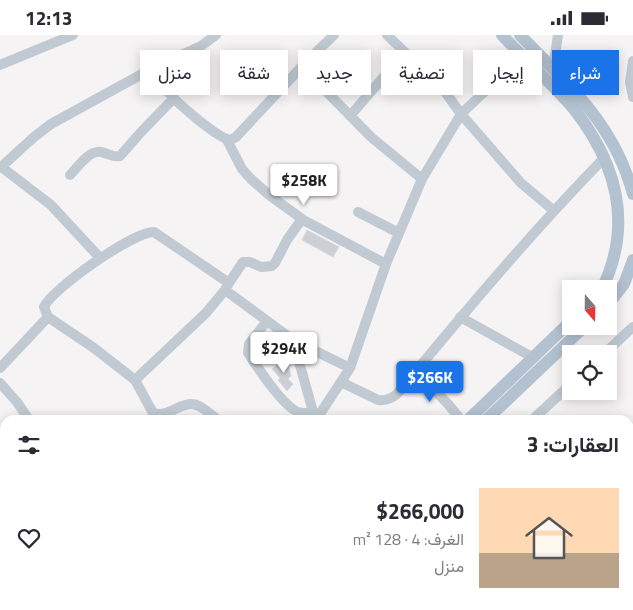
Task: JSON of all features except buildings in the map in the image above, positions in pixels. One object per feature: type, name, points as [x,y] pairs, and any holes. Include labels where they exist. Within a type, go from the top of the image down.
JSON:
[{"type":"main road","points":[[502,35],[516,50]]},
{"type":"main road","points":[[520,35],[552,68]]},
{"type":"main road","points":[[542,76],[574,109],[606,157],[615,181],[621,207],[621,230],[615,262],[606,280]]},
{"type":"main road","points":[[578,95],[605,129],[627,170],[633,194]]},
{"type":"main road","points":[[618,292],[624,284],[633,260]]},
{"type":"main road","points":[[473,415],[562,330]]},
{"type":"main road","points":[[491,415],[576,335]]},
{"type":"street","points":[[0,65],[73,35]]},
{"type":"street","points":[[192,50],[216,35]]},
{"type":"street","points":[[318,50],[334,35]]},
{"type":"street","points":[[387,35],[403,50]]},
{"type":"street","points":[[556,50],[558,35]]},
{"type":"street","points":[[633,61],[630,82],[633,97]]},
{"type":"street","points":[[227,140],[236,137],[298,71]]},
{"type":"street","points":[[100,258],[51,205],[0,167],[51,124],[140,75]]},
{"type":"street","points":[[350,116],[381,80]]},
{"type":"street","points":[[171,95],[227,140],[242,169],[260,189],[302,219],[386,264]]},
{"type":"street","points":[[330,95],[371,137],[422,179]]},
{"type":"street","points":[[447,95],[461,114],[521,183],[553,210]]},
{"type":"street","points":[[316,415],[350,368],[386,264],[422,179],[461,114],[481,95]]},
{"type":"street","points":[[70,175],[93,153],[101,152],[116,157],[120,156],[174,98]]},
{"type":"street","points":[[341,382],[378,400],[385,401],[397,395],[460,317],[553,210],[606,157]]},
{"type":"street","points":[[358,212],[399,233]]},
{"type":"street","points":[[135,380],[206,313],[227,287],[243,262],[250,262],[267,268],[275,263],[287,239],[302,219]]},
{"type":"street","points":[[212,415],[190,404],[160,415],[153,413],[135,380],[94,348],[48,317],[44,307],[51,297],[100,258],[130,241],[149,232],[154,232],[293,340],[350,368]]},
{"type":"street","points":[[0,369],[48,317]]},
{"type":"street","points":[[460,317],[534,358]]},
{"type":"street","points":[[267,321],[249,344],[248,353],[266,379],[288,404],[300,413],[308,415]]},
{"type":"street","points":[[614,345],[633,327]]},
{"type":"street","points":[[293,340],[314,415]]},
{"type":"street","points":[[416,371],[457,415]]},
{"type":"street","points":[[0,383],[26,415]]},
{"type":"street","points":[[537,415],[562,392]]}]
